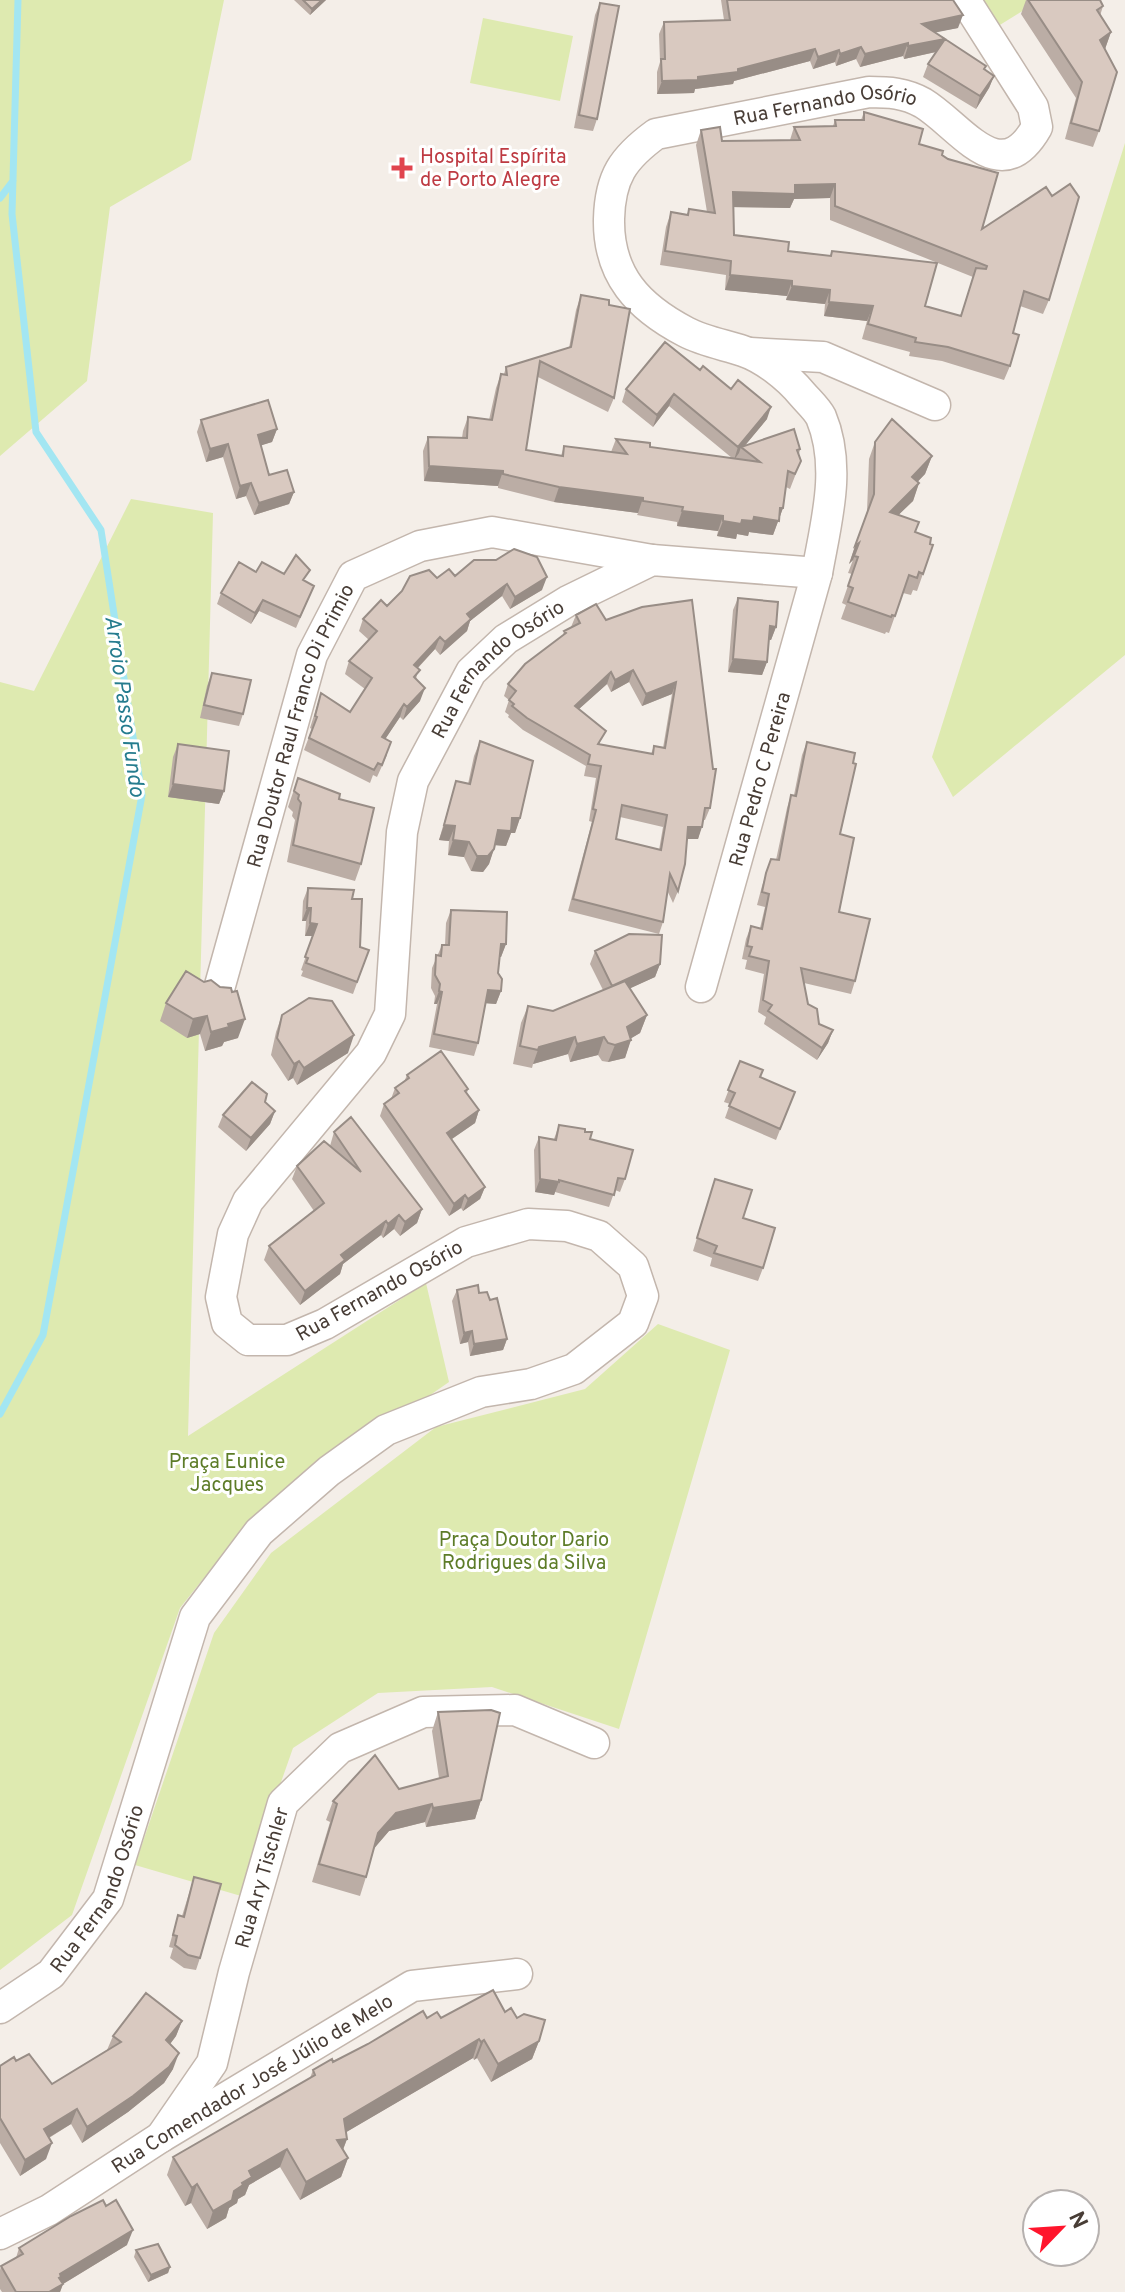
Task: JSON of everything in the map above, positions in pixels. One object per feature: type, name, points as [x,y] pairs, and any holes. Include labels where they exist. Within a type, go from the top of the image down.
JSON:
[{"type":"street","name":"Rua Fernando Osório","points":[[935,405],[823,357],[748,352],[687,333],[650,309],[625,283],[609,248],[610,193],[620,168],[636,149],[656,134],[869,92],[899,92],[924,104],[985,152],[999,156],[1016,152],[1029,141],[1037,127],[1033,107],[965,0]]},
{"type":"street","name":"Rua Fernando Osório","points":[[748,352],[791,381],[820,415],[832,459],[829,505],[817,573]]},
{"type":"street","name":"Rua Doutor Raul Franco Di Primio","points":[[219,989],[312,655],[353,576],[420,546],[492,532],[652,560]]},
{"type":"street","name":"Rua Fernando Osório","points":[[0,2008],[51,1974],[108,1899],[195,1617],[259,1532],[329,1471],[386,1430],[481,1392],[531,1384],[574,1369],[633,1323],[643,1296],[633,1266],[599,1236],[567,1226],[528,1224],[466,1242],[325,1324],[287,1340],[248,1340],[227,1323],[221,1297],[233,1234],[248,1201],[371,1053],[390,1014],[402,832],[413,781],[471,672],[506,639],[568,601],[652,560]]},
{"type":"street","points":[[652,560],[817,573]]},
{"type":"street","name":"Rua Pedro C Pereira","points":[[701,987],[817,573]]},
{"type":"street","name":"Rua Ary Tischler","points":[[161,2137],[212,2063],[234,1972],[283,1803],[340,1748],[423,1712],[515,1710],[594,1743]]},
{"type":"street","name":"Rua Comendador José Júlio de Melo","points":[[0,2234],[49,2210],[161,2137],[412,1986],[517,1974]]},
{"type":"green space","points":[[0,0],[224,0],[191,160],[110,207],[87,381],[0,456]]},
{"type":"green space","points":[[982,0],[1040,0],[995,28]]},
{"type":"green space","points":[[483,18],[573,36],[560,101],[470,83]]},
{"type":"green space","points":[[1125,143],[1125,655],[953,797],[932,757]]},
{"type":"green space","name":"Praça Eunice Jacques","points":[[131,499],[213,513],[188,1436],[426,1283],[449,1382],[250,1520],[180,1608],[72,1915],[0,1970],[0,682],[34,691]]},
{"type":"green space","name":"Praça Doutor Dario Rodrigues da Silva","points":[[658,1324],[730,1350],[619,1729],[492,1687],[378,1693],[293,1748],[241,1896],[135,1865],[214,1633],[271,1553],[436,1427],[585,1389]]},
{"type":"building","points":[[303,0],[322,0],[312,9]]},
{"type":"building","points":[[727,0],[953,0],[963,15],[922,24],[945,39],[908,46],[908,43],[865,54],[861,47],[818,57],[815,49],[738,69],[738,72],[698,77],[698,80],[662,81],[664,22],[730,20]]},
{"type":"building","points":[[1028,0],[1100,0],[1103,6],[1097,10],[1111,32],[1100,40],[1117,72],[1099,131],[1071,123],[1082,82]]},
{"type":"building","points":[[600,3],[619,6],[597,119],[579,115]]},
{"type":"building","points":[[945,39],[986,66],[984,69],[994,76],[980,96],[928,64]]},
{"type":"building","points":[[864,112],[923,129],[919,144],[943,151],[942,155],[948,159],[998,173],[982,229],[1046,187],[1052,196],[1070,184],[1079,197],[1049,300],[1024,291],[1013,333],[1019,335],[1010,366],[948,347],[915,342],[916,338],[868,324],[873,306],[829,302],[830,290],[792,286],[792,281],[730,275],[731,261],[665,251],[671,212],[688,215],[689,209],[715,213],[701,130],[720,127],[722,141],[800,140],[794,127],[836,126],[835,120],[864,120]],"holes":[[[835,184],[835,206],[987,266],[986,269],[976,268],[961,316],[925,306],[937,263],[832,251],[831,256],[788,251],[789,242],[734,235],[733,192],[795,194],[795,185]]]},
{"type":"building","points":[[581,295],[609,300],[609,305],[630,309],[614,398],[540,361],[526,450],[563,456],[564,446],[627,454],[616,439],[650,443],[650,447],[760,462],[741,447],[794,429],[801,461],[795,474],[788,471],[779,521],[754,517],[753,521],[742,520],[741,524],[723,521],[723,516],[682,511],[683,507],[643,501],[643,498],[559,487],[503,474],[503,471],[429,466],[428,437],[467,438],[468,417],[492,420],[501,374],[507,375],[506,367],[571,347]]},
{"type":"building","points":[[665,342],[700,370],[703,366],[731,389],[738,380],[771,407],[738,447],[674,394],[657,415],[626,389]]},
{"type":"building","points":[[268,400],[277,429],[258,435],[269,475],[287,470],[294,492],[259,503],[251,483],[240,486],[228,444],[210,449],[201,420]]},
{"type":"building","points":[[892,419],[932,456],[912,477],[919,483],[890,512],[919,522],[915,532],[931,538],[930,544],[933,545],[923,574],[919,572],[917,578],[909,575],[895,616],[891,617],[848,602],[853,588],[848,586],[858,557],[854,556],[859,543],[855,546],[874,494],[875,442]]},
{"type":"building","points":[[514,549],[537,557],[547,577],[515,597],[507,584],[467,614],[471,619],[445,642],[440,637],[414,665],[420,670],[414,677],[425,688],[407,707],[404,704],[382,737],[391,742],[382,765],[378,763],[374,770],[309,738],[321,693],[350,712],[372,678],[349,661],[377,631],[363,619],[381,600],[387,606],[402,591],[410,576],[429,570],[437,578],[449,569],[455,576],[474,560],[496,560]]},
{"type":"building","points":[[296,555],[310,570],[303,580],[314,586],[300,617],[263,600],[255,613],[221,593],[239,562],[256,572],[262,562],[284,574]]},
{"type":"building","points":[[738,598],[778,602],[776,627],[770,626],[767,662],[733,659]]},
{"type":"building","points":[[692,600],[713,769],[716,769],[710,808],[705,808],[702,827],[688,827],[685,864],[678,891],[670,874],[663,922],[573,899],[596,810],[593,809],[601,766],[588,764],[590,755],[527,718],[509,700],[516,691],[508,684],[525,664],[566,633],[564,631],[580,623],[576,615],[596,604],[606,620],[642,607]],"holes":[[[633,670],[646,694],[676,682],[665,748],[654,746],[653,754],[598,744],[606,731],[575,706],[611,672],[615,680]],[[622,805],[667,815],[661,850],[616,839]]]},
{"type":"building","points":[[212,673],[251,680],[243,714],[204,705]]},
{"type":"building","points":[[480,741],[533,761],[520,818],[512,818],[511,831],[498,830],[494,849],[488,856],[477,856],[469,842],[453,840],[455,826],[444,825],[456,781],[470,784]]},
{"type":"building","points":[[807,742],[855,753],[853,763],[856,764],[840,834],[854,838],[839,912],[870,919],[855,981],[801,968],[808,1004],[817,1009],[819,1024],[833,1030],[822,1048],[768,1011],[772,1005],[763,1000],[769,961],[749,956],[752,947],[747,946],[751,926],[762,929],[769,894],[762,892],[766,873],[771,859],[779,860],[791,795],[796,796]]},
{"type":"building","points":[[178,744],[229,751],[224,791],[173,784]]},
{"type":"building","points":[[298,778],[340,794],[339,799],[374,808],[361,864],[293,845],[301,803],[294,791]]},
{"type":"building","points":[[308,888],[354,890],[352,899],[362,899],[360,947],[369,950],[357,982],[306,963],[308,958],[305,957],[317,924],[310,923]]},
{"type":"building","points":[[451,910],[507,912],[506,944],[501,944],[498,973],[502,979],[501,991],[488,990],[478,1043],[434,1034],[442,992],[435,975],[436,955],[441,956],[442,945],[449,945]]},
{"type":"building","points":[[629,934],[662,935],[660,964],[612,986],[595,951]]},
{"type":"building","points":[[186,971],[204,982],[211,980],[220,987],[237,991],[245,1019],[211,1032],[207,1016],[193,1019],[166,1003]]},
{"type":"building","points":[[625,981],[647,1015],[627,1027],[631,1040],[615,1045],[608,1043],[604,1037],[577,1044],[575,1037],[539,1047],[538,1050],[520,1046],[528,1006],[553,1011]]},
{"type":"building","points":[[309,998],[332,1001],[354,1035],[304,1068],[299,1061],[294,1064],[277,1038],[282,1015]]},
{"type":"building","points":[[441,1051],[479,1110],[447,1133],[485,1187],[468,1199],[465,1195],[454,1204],[384,1104],[399,1093],[395,1088],[409,1078],[407,1075]]},
{"type":"building","points":[[740,1061],[763,1070],[760,1077],[795,1092],[780,1129],[729,1106],[735,1093],[728,1090]]},
{"type":"building","points":[[252,1082],[267,1094],[265,1102],[275,1111],[251,1138],[223,1115]]},
{"type":"building","points":[[351,1117],[422,1209],[405,1222],[399,1215],[388,1224],[386,1221],[341,1255],[345,1260],[305,1291],[269,1246],[324,1203],[297,1166],[324,1141],[361,1172],[334,1132]]},
{"type":"building","points":[[559,1125],[585,1129],[585,1132],[592,1132],[590,1139],[633,1150],[625,1179],[618,1178],[614,1195],[559,1180],[540,1179],[539,1137],[556,1140]]},
{"type":"building","points":[[715,1179],[752,1190],[743,1218],[775,1228],[763,1268],[714,1253],[717,1246],[697,1238]]},
{"type":"building","points":[[478,1285],[479,1293],[487,1292],[490,1300],[497,1298],[507,1339],[474,1344],[472,1331],[464,1333],[457,1290]]},
{"type":"building","points":[[491,1710],[500,1713],[481,1800],[433,1808],[432,1804],[396,1813],[378,1833],[366,1877],[319,1864],[337,1804],[333,1801],[375,1755],[399,1789],[448,1776],[438,1712]]},
{"type":"building","points":[[194,1877],[221,1884],[200,1958],[188,1955],[175,1945],[177,1936],[173,1935],[178,1915],[184,1917]]},
{"type":"building","points":[[493,1990],[505,2012],[511,2008],[517,2018],[524,2014],[545,2020],[539,2041],[498,2064],[484,2040],[481,2042],[479,2039],[344,2119],[347,2139],[337,2140],[348,2158],[306,2182],[287,2149],[249,2171],[252,2177],[234,2191],[232,2200],[213,2211],[197,2184],[192,2188],[173,2157],[315,2075],[313,2070],[368,2044],[423,2011],[427,2018],[437,2012],[441,2018]]},
{"type":"building","points":[[146,1993],[182,2021],[166,2040],[179,2053],[169,2067],[87,2127],[77,2109],[44,2129],[52,2143],[25,2160],[0,2118],[0,2066],[14,2057],[16,2061],[29,2054],[52,2084],[121,2042],[113,2036]]},
{"type":"building","points":[[103,2200],[106,2206],[116,2200],[133,2230],[60,2274],[63,2284],[49,2292],[16,2292],[1,2266],[23,2254],[19,2248]]},
{"type":"building","points":[[158,2244],[170,2267],[151,2275],[136,2250]]},
{"type":"waterway","name":"Arroio Passo Fundo","points":[[0,1414],[43,1335],[142,795],[101,530],[36,432],[12,214],[18,0]]},
{"type":"waterway","points":[[0,198],[13,181]]},
{"type":"place","name":"Hospital Espírita de Porto Alegre","points":[[402,168]]}]
